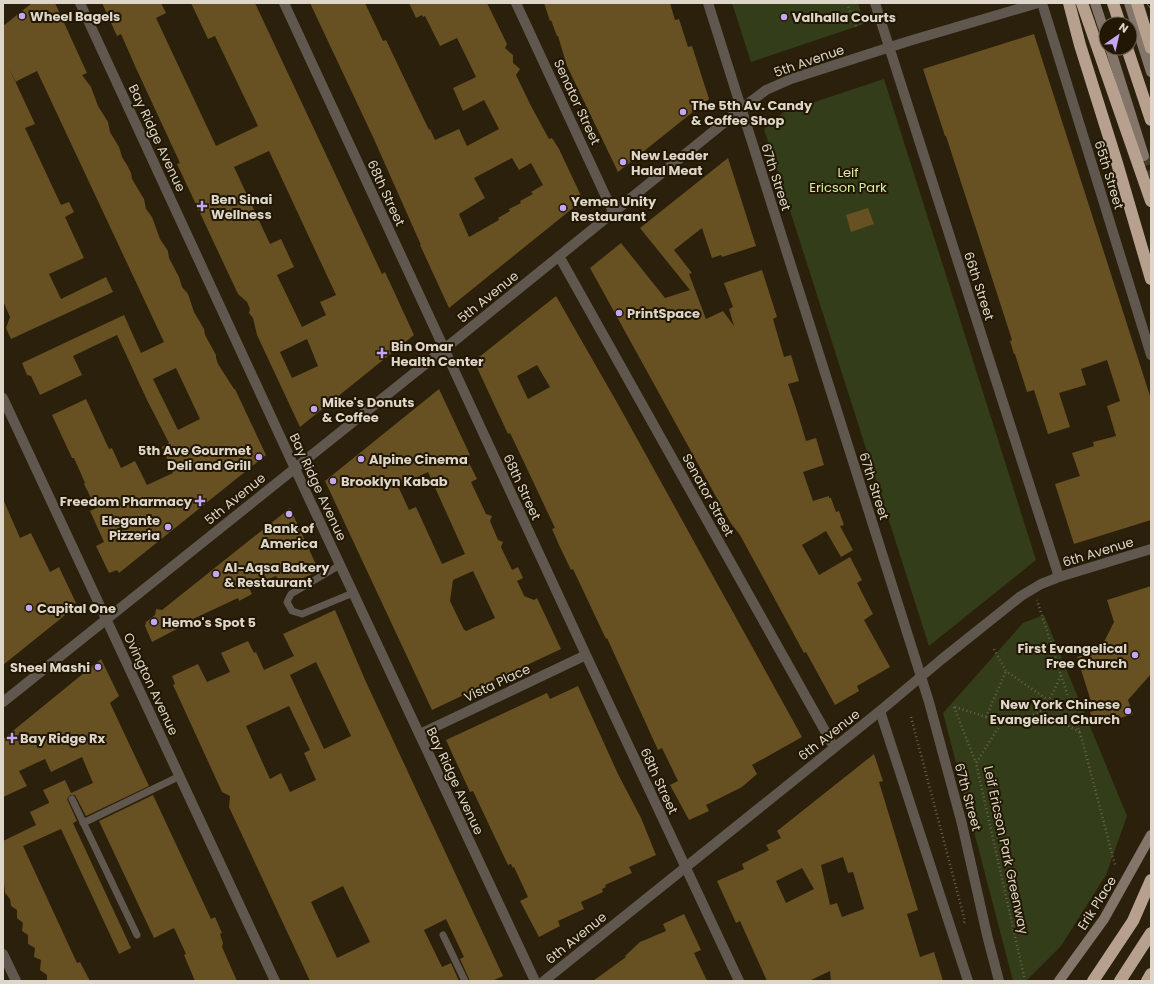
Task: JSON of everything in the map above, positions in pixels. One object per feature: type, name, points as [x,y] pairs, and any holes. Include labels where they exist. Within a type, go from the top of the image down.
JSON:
[{"type":"highway","points":[[1069,3],[1080,45],[1151,279]]},
{"type":"highway","points":[[1082,3],[1151,200]]},
{"type":"highway","points":[[1113,3],[1117,16]]},
{"type":"highway","points":[[1137,3],[1151,48]]},
{"type":"highway","points":[[1130,56],[1151,120]]},
{"type":"highway","points":[[1093,981],[1133,921],[1151,880]]},
{"type":"highway","points":[[1120,981],[1151,932]]},
{"type":"highway","points":[[1147,981],[1151,974]]},
{"type":"main road","points":[[1095,3],[1099,16]]},
{"type":"main road","points":[[1129,3],[1151,72]]},
{"type":"main road","points":[[1113,56],[1144,156]]},
{"type":"main road","name":"Erik Place","points":[[1059,981],[1104,919],[1151,835]]},
{"type":"street","name":"Bay Ridge Avenue","points":[[80,3],[535,981]]},
{"type":"street","name":"68th Street","points":[[284,3],[586,656],[739,981]]},
{"type":"street","name":"Senator Street","points":[[516,3],[613,212]]},
{"type":"street","name":"67th Street","points":[[708,3],[921,677],[962,824],[999,981]]},
{"type":"street","name":"66th Street","points":[[875,3],[1059,577]]},
{"type":"street","name":"5th Avenue","points":[[3,702],[766,90],[782,82],[1038,3]]},
{"type":"street","name":"65th Street","points":[[1042,3],[1151,355]]},
{"type":"street","name":"Senator Street","points":[[559,256],[834,747]]},
{"type":"street","name":"Ovington Avenue","points":[[3,398],[275,981]]},
{"type":"street","name":"6th Avenue","points":[[544,981],[1022,596],[1037,586],[1059,577],[1151,549]]},
{"type":"street","name":"Vista Place","points":[[420,734],[586,656]]},
{"type":"street","points":[[880,711],[968,981]]},
{"type":"street","points":[[3,954],[16,981]]},
{"type":"lane","points":[[340,564],[291,594],[287,602],[292,611],[302,614],[354,593]]},
{"type":"lane","points":[[83,823],[180,776]]},
{"type":"lane","points":[[72,799],[137,935]]},
{"type":"lane","points":[[443,935],[465,981]]},
{"type":"path","points":[[847,3],[856,27]]},
{"type":"path","points":[[1037,599],[1080,732],[1115,865]]},
{"type":"path","points":[[994,649],[1006,671],[1048,700]]},
{"type":"path","points":[[986,717],[1006,671]]},
{"type":"path","points":[[976,763],[954,707],[1002,722],[1020,719],[1040,711],[1054,691],[1061,675]]},
{"type":"path","points":[[1040,711],[1080,732]]},
{"type":"path","points":[[911,718],[965,921]]},
{"type":"path","name":"Leif Ericson Park Greenway","points":[[1002,722],[976,763],[1025,981]]},
{"type":"green space","points":[[732,3],[858,3],[864,24],[751,62]]},
{"type":"green space","name":"Leif Ericson Park","points":[[884,79],[1036,560],[929,646],[764,129],[784,112]]},
{"type":"green space","points":[[1044,615],[1127,816],[1106,875],[1061,946],[1026,981],[1013,981],[943,713],[1023,623]]},
{"type":"building","points":[[32,3],[55,3],[87,73],[82,75],[91,87],[98,106],[108,122],[110,132],[119,147],[122,157],[131,173],[132,179],[144,199],[146,209],[152,217],[160,239],[168,251],[169,258],[179,277],[182,287],[188,294],[194,312],[216,355],[218,364],[235,389],[266,455],[119,573],[117,570],[109,573],[96,546],[104,542],[90,511],[96,508],[84,484],[85,483],[74,458],[72,458],[52,415],[86,399],[109,449],[112,448],[121,468],[135,461],[147,485],[173,473],[162,447],[169,443],[117,335],[73,356],[82,375],[40,395],[31,376],[27,375],[22,363],[124,315],[141,353],[164,342],[37,71],[15,82],[35,124],[25,128],[61,205],[69,202],[74,212],[65,217],[84,258],[49,274],[61,299],[106,277],[113,292],[11,339],[6,328],[10,317],[3,301],[3,26]],"holes":[[[176,368],[200,419],[178,430],[153,379]]]},
{"type":"building","points":[[102,3],[161,3],[166,13],[156,18],[216,146],[258,126],[215,36],[208,39],[191,3],[255,3],[382,274],[385,272],[414,335],[300,427],[257,335],[253,318],[249,313],[250,309],[247,302],[238,294],[177,164],[180,163],[121,34],[117,36]],"holes":[[[269,151],[336,295],[320,302],[326,315],[302,327],[277,275],[294,267],[281,239],[270,244],[234,167]],[[307,339],[318,366],[292,378],[280,352]]]},
{"type":"building","points":[[310,3],[365,3],[383,41],[386,40],[435,140],[459,129],[467,146],[499,129],[484,100],[463,111],[453,88],[476,77],[457,38],[440,46],[425,16],[423,17],[422,15],[416,18],[409,3],[487,3],[507,44],[505,48],[513,55],[513,63],[520,69],[516,75],[531,106],[549,139],[552,138],[559,149],[583,200],[449,308],[373,137]],"holes":[[[512,158],[519,170],[531,163],[543,185],[531,192],[533,194],[520,201],[521,203],[509,209],[510,211],[498,218],[499,220],[469,237],[459,214],[485,198],[474,178]]]},
{"type":"building","points":[[544,3],[670,3],[675,20],[679,19],[688,47],[692,46],[709,99],[618,172],[567,66],[558,36],[551,20],[550,21]]},
{"type":"building","points":[[1034,34],[1151,399],[1151,520],[1074,544],[1055,484],[1080,476],[1072,453],[1094,446],[1093,442],[1116,436],[1107,406],[1120,401],[1107,360],[1081,369],[1086,385],[1059,393],[1070,427],[1048,434],[1034,390],[1027,392],[1010,341],[1012,340],[923,69]]},
{"type":"building","points":[[728,158],[756,246],[722,257],[721,255],[712,258],[702,228],[674,250],[692,273],[689,274],[706,319],[723,311],[734,326],[729,309],[733,307],[724,283],[762,270],[777,317],[773,319],[784,357],[791,355],[799,381],[788,384],[806,441],[816,438],[824,465],[803,472],[813,501],[829,496],[829,498],[831,498],[836,512],[839,511],[844,525],[840,526],[853,550],[841,557],[826,531],[802,545],[819,575],[850,557],[862,580],[857,583],[873,614],[864,620],[890,667],[857,686],[859,691],[835,705],[806,652],[804,653],[740,535],[730,522],[590,268],[621,243],[665,298],[690,290],[640,228]]},
{"type":"building","points":[[868,208],[874,224],[851,232],[846,215]]},
{"type":"building","points":[[556,296],[619,406],[802,737],[752,765],[757,774],[742,787],[706,805],[709,811],[689,820],[670,785],[678,781],[662,748],[658,750],[607,638],[606,639],[573,569],[571,570],[559,545],[552,529],[555,528],[521,456],[510,433],[508,434],[474,361]],"holes":[[[537,365],[550,387],[528,399],[517,376]]]},
{"type":"building","points":[[439,389],[470,455],[466,457],[477,479],[471,482],[486,514],[492,516],[490,521],[498,540],[503,542],[501,547],[512,570],[518,567],[523,578],[517,581],[524,596],[534,600],[537,598],[561,649],[432,710],[325,481]],"holes":[[[428,472],[465,554],[442,564],[416,507],[409,510],[398,486]],[[473,571],[495,618],[466,631],[464,630],[450,601],[453,580]]]},
{"type":"building","points":[[3,499],[20,538],[31,533],[50,572],[59,567],[76,603],[67,607],[69,612],[3,665]]},
{"type":"building","points":[[290,508],[319,571],[281,588],[276,576],[249,588],[252,594],[239,601],[238,598],[193,619],[194,620],[152,642],[145,626],[146,622],[155,615],[156,609],[162,610]]},
{"type":"building","points":[[1151,586],[1151,674],[1128,700],[1133,714],[1095,726],[1090,712],[1094,711],[1077,657],[1100,650],[1114,622],[1107,600]]},
{"type":"building","points":[[335,610],[366,682],[503,976],[492,981],[470,981],[460,959],[464,957],[446,919],[424,930],[442,967],[451,963],[459,981],[310,981],[229,807],[230,796],[222,792],[173,685],[175,684],[172,676],[198,664],[207,682],[230,672],[221,653],[248,641],[254,653],[256,652],[264,670],[294,656],[283,634]],"holes":[[[316,662],[351,736],[324,749],[290,675]],[[289,706],[310,750],[304,753],[316,780],[290,792],[281,773],[270,779],[246,726]],[[343,886],[370,942],[337,958],[311,902]]]},
{"type":"building","points":[[101,659],[119,696],[110,703],[149,786],[86,816],[75,795],[70,795],[67,799],[77,821],[73,823],[131,948],[119,954],[61,829],[23,846],[77,963],[80,962],[90,981],[47,981],[47,975],[40,970],[41,960],[34,957],[35,948],[28,944],[28,935],[22,931],[23,923],[17,918],[17,910],[11,906],[10,899],[5,893],[3,883],[3,841],[36,825],[30,812],[49,803],[43,790],[65,780],[71,793],[93,783],[82,757],[51,772],[45,759],[19,771],[27,786],[3,797],[3,739]]},
{"type":"building","points":[[578,686],[618,774],[641,818],[656,855],[629,867],[632,873],[605,885],[606,887],[602,889],[603,892],[581,902],[584,909],[558,921],[560,926],[539,937],[520,901],[528,897],[514,867],[513,868],[511,864],[508,865],[473,791],[470,792],[446,740],[547,693],[550,699]]},
{"type":"building","points":[[874,754],[883,781],[879,782],[918,910],[907,914],[920,957],[934,952],[943,981],[831,981],[830,971],[809,981],[767,981],[740,921],[736,923],[717,881],[744,869],[742,864],[769,850],[766,845],[781,838],[777,831]],"holes":[[[843,857],[848,873],[853,872],[864,909],[842,917],[837,903],[830,905],[821,865]],[[802,868],[814,889],[786,903],[776,881]]]},
{"type":"building","points":[[153,795],[211,919],[215,917],[222,933],[220,934],[223,943],[222,947],[237,981],[195,981],[184,955],[186,954],[174,928],[154,938],[99,821]]},
{"type":"building","points":[[684,914],[701,950],[694,953],[707,981],[593,981],[626,957],[625,956],[640,942],[666,931],[663,924]]},
{"type":"tunnel","points":[[1144,156],[1151,176]]},
{"type":"place","name":"Wheel Bagels","points":[[22,16]]},
{"type":"place","name":"Valhalla Courts","points":[[784,17]]},
{"type":"place","name":"The 5th Av. Candy & Coffee Shop","points":[[683,112]]},
{"type":"place","name":"New Leader Halal Meat","points":[[623,162]]},
{"type":"place","name":"Ben Sinai Wellness","points":[[202,206]]},
{"type":"place","name":"Yemen Unity Restaurant","points":[[563,208]]},
{"type":"place","name":"PrintSpace","points":[[619,313]]},
{"type":"place","name":"Bin Omar Health Center","points":[[382,353]]},
{"type":"place","name":"Mike's Donuts & Coffee","points":[[314,409]]},
{"type":"place","name":"5th Ave Gourmet Deli and Grill","points":[[259,457]]},
{"type":"place","name":"Alpine Cinema","points":[[361,459]]},
{"type":"place","name":"Brooklyn Kabab","points":[[333,481]]},
{"type":"place","name":"Freedom Pharmacy","points":[[200,501]]},
{"type":"place","name":"Bank of America","points":[[289,514]]},
{"type":"place","name":"Elegante Pizzeria","points":[[168,527]]},
{"type":"place","name":"Al-Aqsa Bakery & Restaurant","points":[[216,574]]},
{"type":"place","name":"Capital One","points":[[29,608]]},
{"type":"place","name":"Hemo's Spot 5","points":[[154,622]]},
{"type":"place","name":"First Evangelical Free Church","points":[[1135,655]]},
{"type":"place","name":"Sheel Mashi","points":[[98,667]]},
{"type":"place","name":"New York Chinese Evangelical Church","points":[[1128,711]]},
{"type":"place","name":"Bay Ridge Rx","points":[[12,738]]}]
